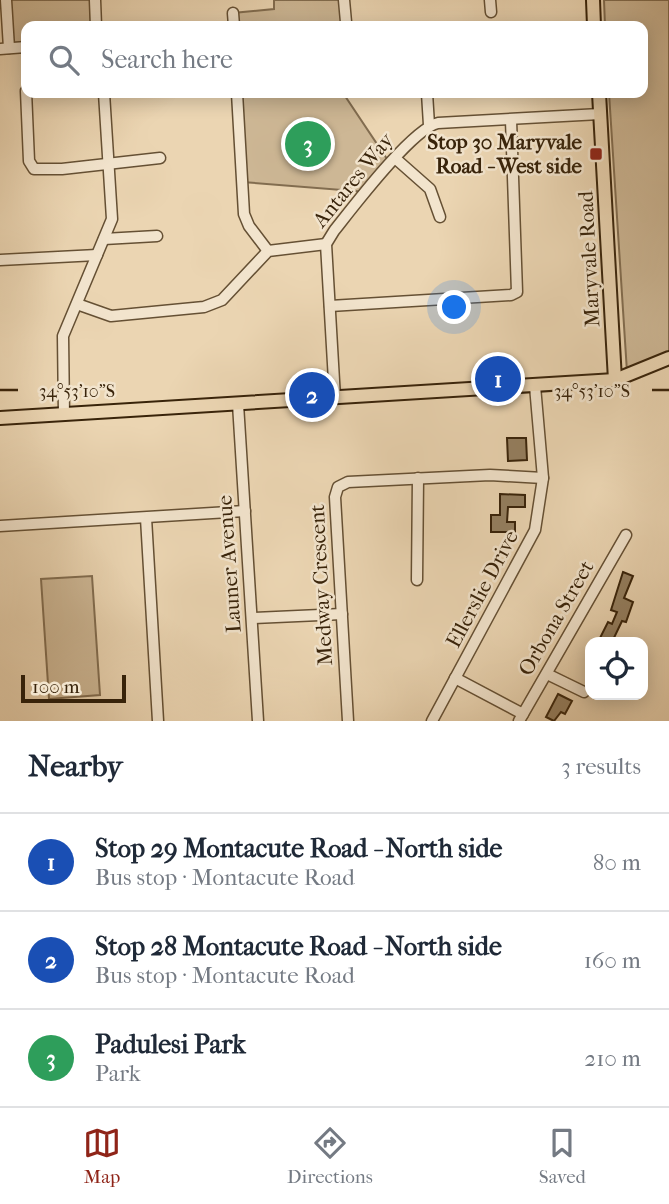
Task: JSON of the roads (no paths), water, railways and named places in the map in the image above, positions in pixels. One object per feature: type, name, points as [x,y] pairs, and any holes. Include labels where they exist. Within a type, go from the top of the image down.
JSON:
[{"type":"main road","points":[[593,0],[594,21]]},
{"type":"main road","name":"Maryvale Road","points":[[598,98],[615,380]]},
{"type":"main road","points":[[0,418],[615,380],[669,358]]},
{"type":"street","points":[[5,48],[6,0]]},
{"type":"street","points":[[95,0],[96,21]]},
{"type":"street","points":[[344,0],[346,21]]},
{"type":"street","points":[[490,0],[491,12]]},
{"type":"street","points":[[233,13],[234,21]]},
{"type":"street","points":[[26,98],[29,161],[34,169],[160,158]]},
{"type":"street","points":[[64,415],[62,343],[112,219],[104,98]]},
{"type":"street","points":[[237,98],[244,214],[249,226],[268,251]]},
{"type":"street","points":[[427,98],[429,125],[600,114]]},
{"type":"street","points":[[330,306],[511,295],[517,292],[510,120]]},
{"type":"street","name":"Antares Way","points":[[335,397],[326,244],[347,215],[429,125]]},
{"type":"street","points":[[396,159],[430,188],[440,217]]},
{"type":"street","points":[[104,239],[157,236]]},
{"type":"street","points":[[77,304],[111,316],[204,307],[222,300],[268,251],[326,244]]},
{"type":"street","points":[[0,260],[97,255]]},
{"type":"street","name":"Ellerslie Drive","points":[[432,721],[531,542],[538,519],[543,478],[535,386]]},
{"type":"street","name":"Launer Avenue","points":[[238,404],[258,721]]},
{"type":"street","name":"Medway Crescent","points":[[348,721],[335,491],[348,482],[490,475],[543,478]]},
{"type":"street","points":[[417,580],[418,478]]},
{"type":"street","points":[[0,526],[244,511]]},
{"type":"street","points":[[146,518],[158,721]]},
{"type":"street","name":"Orbona Street","points":[[521,718],[626,535]]},
{"type":"street","points":[[252,618],[342,614]]},
{"type":"street","points":[[547,674],[584,692]]},
{"type":"street","points":[[455,678],[521,718]]},
{"type":"place","name":"Padulesi Park","points":[[308,144]]},
{"type":"place","name":"Stop 30 Maryvale Road - West side","points":[[596,154]]},
{"type":"place","name":"Stop 29 Montacute Road - North side","points":[[498,379]]},
{"type":"place","name":"Stop 28 Montacute Road - North side","points":[[312,395]]}]
